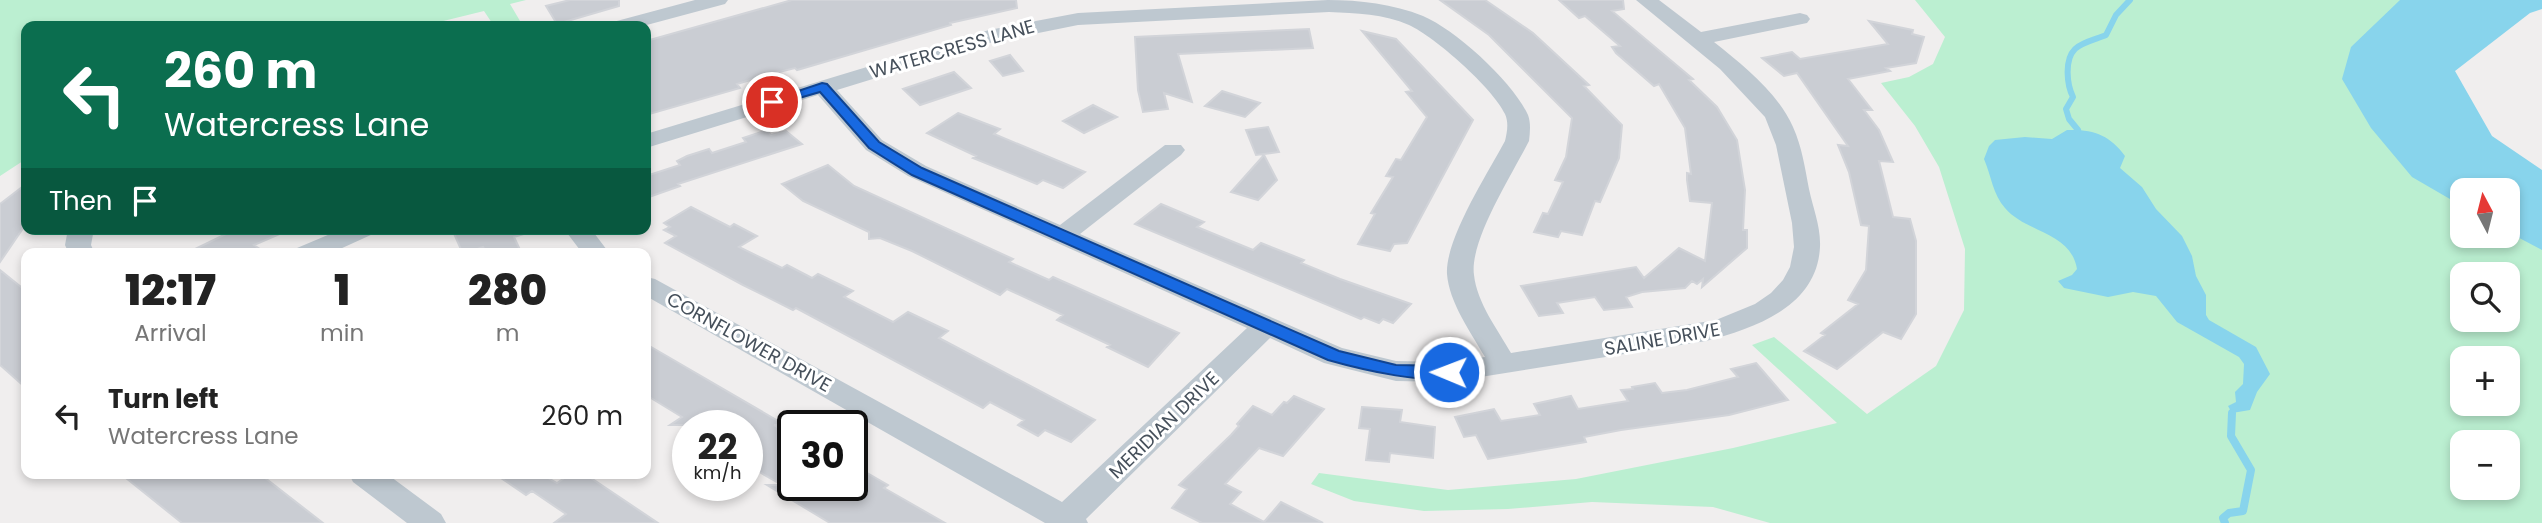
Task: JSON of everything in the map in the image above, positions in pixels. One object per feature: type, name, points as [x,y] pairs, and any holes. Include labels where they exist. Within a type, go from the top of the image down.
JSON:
[{"type":"street","points":[[639,21],[718,0]]},
{"type":"street","name":"SALINE DRIVE","points":[[822,87],[864,135],[885,154],[917,172],[1334,356],[1380,368],[1449,372],[1721,329],[1765,309],[1796,283],[1806,258],[1807,239],[1787,141],[1781,126],[1755,89],[1646,0]]},
{"type":"street","name":"WATERCRESS LANE","points":[[651,139],[1010,30],[1115,8],[1340,6],[1394,13],[1443,36],[1503,97],[1518,121],[1517,141],[1466,246],[1460,267],[1466,293],[1504,365]]},
{"type":"street","points":[[1695,40],[1800,19]]},
{"type":"street","points":[[1062,235],[1173,150]]},
{"type":"street","points":[[320,248],[350,235]]},
{"type":"street","name":"CORNFLOWER DRIVE","points":[[651,288],[1066,522]]},
{"type":"street","name":"MERIDIAN DRIVE","points":[[1066,522],[1266,326]]},
{"type":"street","points":[[371,479],[430,523]]},
{"type":"green space","points":[[0,0],[526,0],[510,4],[520,21],[491,21],[484,11],[443,21],[21,21],[21,162],[0,176]]},
{"type":"green space","points":[[1915,0],[2495,0],[2423,59],[2458,178],[2450,178],[2450,248],[2520,248],[2520,201],[2542,217],[2542,523],[1770,523],[1713,507],[1592,502],[1508,509],[1424,511],[1354,501],[1311,484],[1319,473],[1448,490],[1576,479],[1733,448],[1837,423],[1752,345],[1774,337],[1867,414],[1936,366],[1964,310],[1965,249],[1939,167],[1915,126],[1881,83],[1909,77],[1933,64],[1945,37]]},
{"type":"water","points":[[2400,0],[2542,0],[2542,9],[2530,13],[2455,71],[2492,136],[2542,170],[2542,250],[2520,238],[2520,178],[2450,178],[2450,199],[2412,177],[2371,128],[2342,79],[2351,47]]},
{"type":"water","points":[[2067,130],[2093,132],[2107,138],[2119,149],[2125,156],[2120,168],[2142,187],[2156,209],[2182,236],[2192,256],[2196,276],[2206,295],[2206,315],[2209,320],[2256,347],[2270,374],[2257,392],[2250,410],[2232,413],[2228,406],[2236,402],[2235,392],[2243,384],[2244,364],[2239,357],[2177,322],[2156,296],[2133,292],[2108,297],[2064,288],[2058,281],[2072,275],[2077,269],[2066,247],[2024,223],[2001,203],[1984,159],[1989,146],[1995,140],[2025,137],[2052,139]]},
{"type":"building","points":[[570,0],[619,0],[619,6],[567,21],[555,21],[546,6]]},
{"type":"building","points":[[792,0],[1016,0],[1017,8],[950,23],[951,25],[797,70],[795,68],[767,75],[737,84],[740,88],[651,114],[651,40]]},
{"type":"building","points":[[1440,0],[1485,0],[1533,33],[1589,85],[1584,86],[1622,125],[1619,158],[1600,202],[1595,201],[1582,235],[1561,231],[1558,237],[1534,232],[1543,213],[1548,214],[1563,182],[1555,180],[1566,157],[1572,118],[1489,35]]},
{"type":"building","points":[[1559,0],[1623,0],[1624,9],[1612,11],[1693,79],[1689,80],[1717,107],[1737,140],[1745,190],[1743,230],[1747,230],[1747,248],[1702,287],[1703,279],[1697,284],[1692,281],[1685,288],[1642,292],[1626,297],[1632,307],[1604,310],[1595,297],[1557,303],[1563,313],[1539,316],[1521,286],[1636,267],[1644,278],[1679,248],[1705,261],[1712,203],[1690,201],[1687,173],[1691,174],[1685,128],[1659,84],[1654,86],[1612,47],[1620,46],[1585,16],[1579,18]]},
{"type":"building","points":[[1869,21],[1913,30],[1912,34],[1924,37],[1916,63],[1848,79],[1872,110],[1864,110],[1879,130],[1893,162],[1879,161],[1893,217],[1910,219],[1916,241],[1916,314],[1901,339],[1883,332],[1837,369],[1804,351],[1825,335],[1821,333],[1858,304],[1848,300],[1866,270],[1869,226],[1861,225],[1849,172],[1838,145],[1848,146],[1797,73],[1784,76],[1762,58],[1792,52],[1800,59],[1888,44]]},
{"type":"building","points":[[1309,29],[1313,48],[1178,54],[1192,102],[1164,93],[1168,109],[1143,112],[1138,90],[1135,37]]},
{"type":"building","points":[[1362,31],[1396,39],[1473,120],[1407,243],[1394,244],[1390,251],[1358,244],[1375,214],[1371,213],[1393,177],[1386,176],[1396,159],[1401,160],[1427,117],[1406,92],[1412,91]]},
{"type":"building","points":[[1010,55],[1023,71],[1003,76],[990,61]]},
{"type":"building","points":[[954,72],[971,88],[920,105],[903,89]]},
{"type":"building","points":[[1222,91],[1260,103],[1245,117],[1205,106]]},
{"type":"building","points":[[1093,105],[1117,117],[1084,133],[1063,121]]},
{"type":"building","points":[[958,113],[1000,129],[994,134],[1085,172],[1063,188],[1043,180],[1037,184],[973,158],[976,156],[927,133]]},
{"type":"building","points":[[1268,127],[1279,152],[1256,155],[1246,130]]},
{"type":"building","points":[[767,130],[771,135],[786,131],[802,144],[678,184],[680,186],[651,196],[651,174],[680,165],[677,161],[687,156],[709,149],[712,153],[746,142],[743,138]]},
{"type":"building","points":[[1264,155],[1277,180],[1258,200],[1231,192]]},
{"type":"building","points":[[828,165],[854,186],[1013,259],[1009,262],[1049,280],[1053,277],[1179,333],[1148,367],[1107,347],[1110,345],[1057,320],[1063,315],[1007,289],[1000,295],[912,251],[880,238],[869,239],[869,232],[803,201],[782,184]]},
{"type":"building","points":[[21,188],[21,231],[0,262],[0,204]]},
{"type":"building","points":[[1161,204],[1204,222],[1197,227],[1253,250],[1261,243],[1304,260],[1301,263],[1340,279],[1411,304],[1393,323],[1383,319],[1379,323],[1364,317],[1361,319],[1135,224]]},
{"type":"building","points":[[691,207],[730,227],[734,224],[757,236],[739,247],[782,268],[787,265],[812,278],[818,274],[853,291],[844,297],[893,322],[908,312],[948,331],[939,338],[1095,420],[1071,442],[1045,430],[1038,436],[1018,425],[1024,420],[990,402],[983,408],[796,308],[793,310],[743,285],[665,243],[676,236],[664,230],[670,227],[664,223]]},
{"type":"building","points":[[224,235],[277,235],[254,245],[258,248],[197,248]]},
{"type":"building","points":[[455,235],[520,235],[514,237],[519,248],[460,248]]},
{"type":"building","points":[[0,270],[21,287],[21,384],[0,365]]},
{"type":"building","points":[[651,347],[759,410],[672,411],[651,398]]},
{"type":"building","points":[[1756,363],[1788,400],[1729,415],[1621,430],[1584,437],[1586,442],[1488,459],[1476,435],[1464,437],[1455,417],[1494,409],[1501,421],[1540,415],[1534,404],[1571,396],[1578,409],[1628,401],[1621,390],[1655,383],[1662,393],[1687,390],[1738,377],[1731,369]]},
{"type":"building","points":[[1294,396],[1324,409],[1283,456],[1259,448],[1225,484],[1241,492],[1230,504],[1264,522],[1281,502],[1323,523],[1202,523],[1172,508],[1187,489],[1179,485],[1231,435],[1253,406],[1272,415]]},
{"type":"building","points":[[1362,407],[1402,410],[1400,422],[1435,427],[1433,458],[1390,453],[1389,462],[1366,460],[1370,429],[1359,428]]},
{"type":"building","points":[[763,412],[777,420],[777,425],[774,425],[777,427],[777,482],[763,474]]},
{"type":"building","points":[[868,474],[888,485],[884,488],[945,523],[830,523],[794,501],[868,501]]},
{"type":"building","points":[[127,479],[266,479],[323,523],[182,523]]},
{"type":"building","points":[[502,479],[550,479],[557,483],[563,479],[592,479],[658,523],[554,523],[566,514],[532,491],[526,495]]},
{"type":"waterway","points":[[2078,130],[2069,119],[2066,109],[2073,97],[2068,79],[2069,59],[2078,47],[2106,35],[2116,15],[2130,0]]},
{"type":"waterway","points":[[2225,523],[2223,518],[2229,513],[2243,511],[2251,470],[2231,436],[2232,413]]},
{"type":"route","points":[[772,102],[822,87],[874,145],[917,172],[1334,356],[1363,365],[1396,370],[1449,372]]}]
